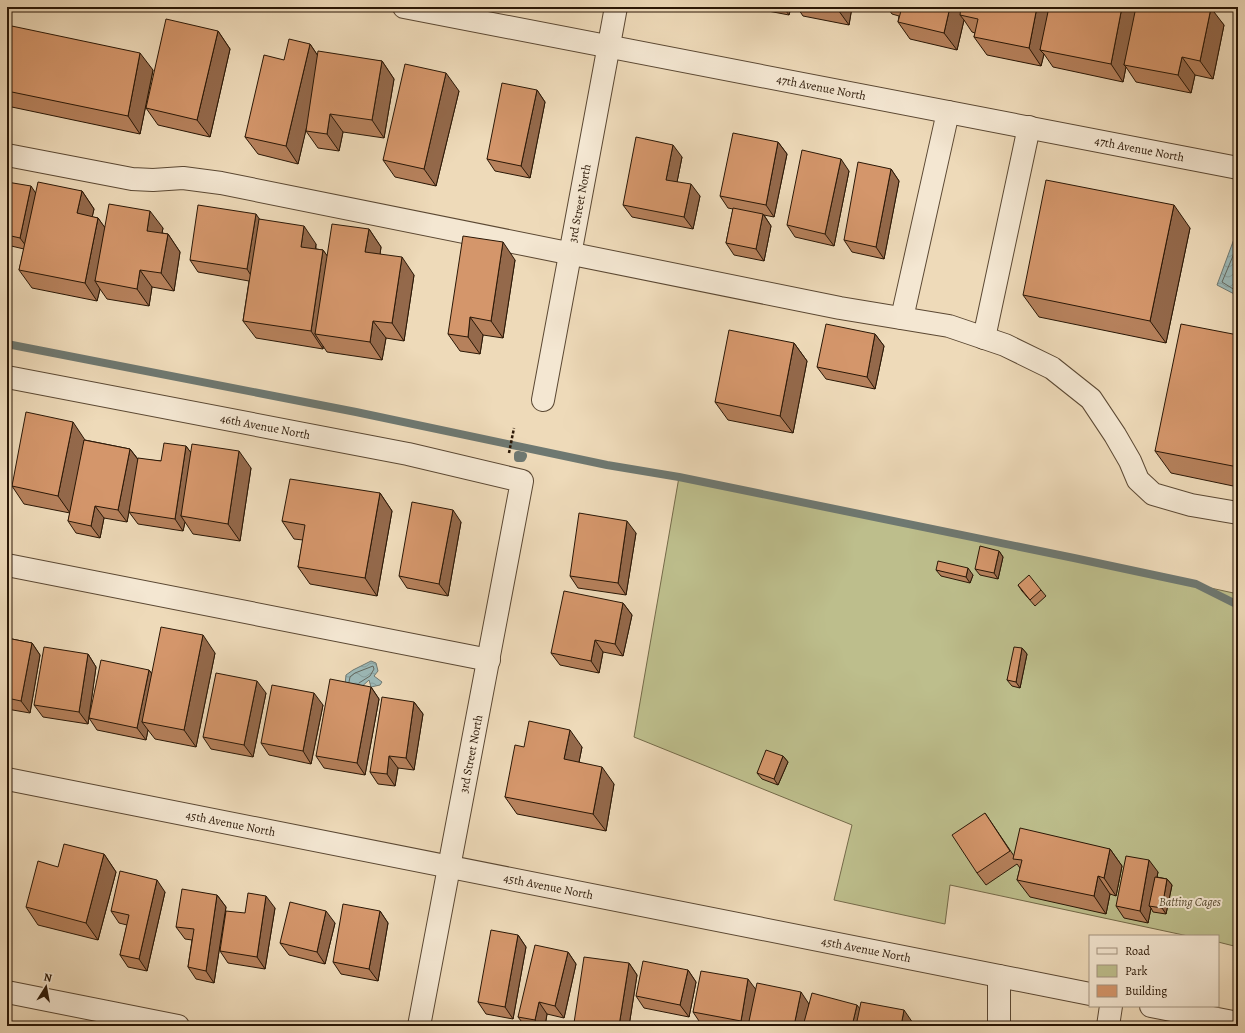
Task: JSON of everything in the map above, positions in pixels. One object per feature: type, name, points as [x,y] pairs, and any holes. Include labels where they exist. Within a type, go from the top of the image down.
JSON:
[{"type":"street","name":"47th Avenue North","points":[[404,7],[1238,168]]},
{"type":"street","name":"3rd Street North","points":[[543,400],[616,7]]},
{"type":"street","points":[[902,318],[948,112]]},
{"type":"street","points":[[984,338],[1029,127]]},
{"type":"street","points":[[7,155],[132,179],[153,180],[183,178],[221,184],[840,308],[949,326],[1005,345],[1052,368],[1091,399],[1116,435],[1138,480],[1153,494],[1191,505],[1238,513]]},
{"type":"street","name":"46th Avenue North","points":[[7,377],[408,454],[522,481]]},
{"type":"street","name":"3rd Street North","points":[[419,1026],[522,481]]},
{"type":"street","points":[[7,565],[489,660]]},
{"type":"street","name":"45th Avenue North","points":[[7,779],[1089,994]]},
{"type":"street","points":[[999,976],[999,1026]]},
{"type":"street","points":[[7,992],[178,1026]]},
{"type":"street","points":[[1108,1026],[1111,1007]]},
{"type":"street","points":[[1156,1007],[1238,1023]]},
{"type":"path","points":[[509,455],[514,428]]},
{"type":"green space","name":"Batting Cages","points":[[679,477],[1074,558],[1238,594],[1238,947],[1219,942],[1219,935],[1183,935],[950,885],[945,924],[834,900],[852,825],[634,737]]},
{"type":"water","points":[[1234,239],[1238,240],[1238,296],[1217,285]]},
{"type":"water","points":[[371,661],[376,663],[378,671],[374,676],[382,682],[380,685],[371,687],[369,680],[358,690],[345,685],[346,675]]},
{"type":"building","points":[[902,7],[950,7],[944,33],[898,22]]},
{"type":"building","points":[[961,7],[1037,7],[1029,48],[974,37],[978,19],[960,15]]},
{"type":"building","points":[[1049,7],[1122,7],[1111,64],[1040,50]]},
{"type":"building","points":[[1136,7],[1211,8],[1200,61],[1182,57],[1178,75],[1124,65]]},
{"type":"building","points":[[166,19],[218,31],[197,120],[146,108]]},
{"type":"building","points":[[7,25],[140,53],[128,116],[7,91]]},
{"type":"building","points":[[289,39],[310,44],[286,146],[245,137],[264,55],[284,60]]},
{"type":"building","points":[[318,51],[382,61],[372,120],[330,114],[327,134],[306,131]]},
{"type":"building","points":[[405,64],[446,73],[424,169],[383,160]]},
{"type":"building","points":[[502,83],[537,90],[521,166],[487,159]]},
{"type":"building","points":[[733,133],[778,142],[766,205],[720,196]]},
{"type":"building","points":[[636,137],[673,145],[666,180],[691,184],[684,217],[623,205]]},
{"type":"building","points":[[802,150],[841,159],[825,234],[787,225]]},
{"type":"building","points":[[858,162],[891,169],[876,247],[844,240]]},
{"type":"building","points":[[1046,180],[1174,205],[1150,321],[1023,295]]},
{"type":"building","points":[[7,182],[31,186],[20,238],[7,235]]},
{"type":"building","points":[[38,182],[82,191],[77,213],[98,218],[85,283],[19,270]]},
{"type":"building","points":[[109,204],[150,211],[147,231],[168,234],[161,273],[140,270],[137,289],[95,281]]},
{"type":"building","points":[[198,205],[256,214],[247,269],[190,260]]},
{"type":"building","points":[[733,208],[763,214],[756,249],[726,243]]},
{"type":"building","points":[[259,219],[304,226],[301,247],[323,250],[311,331],[243,321]]},
{"type":"building","points":[[332,224],[369,229],[365,252],[402,257],[392,323],[373,321],[370,342],[315,334]]},
{"type":"building","points":[[463,236],[503,242],[491,321],[470,317],[468,337],[448,334]]},
{"type":"building","points":[[826,324],[875,334],[867,377],[817,367]]},
{"type":"building","points":[[1181,324],[1238,335],[1238,467],[1155,451]]},
{"type":"building","points":[[729,330],[794,343],[780,416],[715,402]]},
{"type":"building","points":[[26,412],[73,422],[58,496],[12,486]]},
{"type":"building","points":[[84,440],[130,449],[118,510],[95,506],[91,526],[68,521]]},
{"type":"building","points":[[164,443],[186,446],[175,519],[129,512],[138,458],[161,461]]},
{"type":"building","points":[[192,444],[239,451],[228,524],[181,516]]},
{"type":"building","points":[[290,479],[380,493],[365,578],[298,567],[305,525],[282,521]]},
{"type":"building","points":[[412,502],[453,510],[439,584],[399,576]]},
{"type":"building","points":[[579,513],[627,521],[618,583],[570,576]]},
{"type":"building","points":[[980,546],[999,551],[994,573],[975,569]]},
{"type":"building","points":[[938,561],[968,568],[966,577],[936,570]]},
{"type":"building","points":[[1029,575],[1041,590],[1030,600],[1018,585]]},
{"type":"building","points":[[564,591],[623,603],[615,644],[595,640],[591,661],[551,653]]},
{"type":"building","points":[[161,627],[203,635],[184,730],[142,722]]},
{"type":"building","points":[[7,638],[32,643],[21,701],[7,698]]},
{"type":"building","points":[[44,647],[88,654],[79,712],[34,705]]},
{"type":"building","points":[[1014,647],[1022,648],[1016,682],[1007,680]]},
{"type":"building","points":[[101,660],[149,670],[137,728],[89,718]]},
{"type":"building","points":[[216,673],[257,681],[244,745],[203,737]]},
{"type":"building","points":[[330,679],[371,687],[357,763],[316,756]]},
{"type":"building","points":[[272,685],[314,693],[303,751],[261,743]]},
{"type":"building","points":[[382,697],[414,702],[406,758],[389,756],[387,774],[370,772]]},
{"type":"building","points":[[529,721],[570,730],[564,759],[602,767],[593,814],[505,797],[515,745],[524,747]]},
{"type":"building","points":[[766,750],[783,756],[774,779],[757,773]]},
{"type":"building","points":[[985,813],[1010,851],[977,873],[952,835]]},
{"type":"building","points":[[1020,828],[1110,849],[1104,878],[1098,876],[1094,896],[1017,880],[1022,860],[1013,859]]},
{"type":"building","points":[[64,844],[104,854],[86,923],[26,907],[38,861],[58,867]]},
{"type":"building","points":[[1126,856],[1149,860],[1140,911],[1116,906]]},
{"type":"building","points":[[120,871],[157,880],[139,959],[120,955],[129,915],[111,911]]},
{"type":"building","points":[[1155,877],[1167,879],[1162,908],[1149,906]]},
{"type":"building","points":[[182,889],[217,895],[206,971],[188,967],[194,929],[176,927]]},
{"type":"building","points":[[248,893],[266,896],[257,957],[220,951],[226,911],[245,913]]},
{"type":"building","points":[[290,902],[326,911],[317,952],[280,943]]},
{"type":"building","points":[[343,904],[380,911],[369,969],[333,962]]},
{"type":"building","points":[[491,930],[518,935],[505,1007],[478,1002]]},
{"type":"building","points":[[535,945],[568,952],[555,1006],[539,1002],[535,1020],[518,1017]]},
{"type":"building","points":[[584,957],[629,963],[619,1026],[594,1026],[574,1023]]},
{"type":"building","points":[[643,961],[688,970],[680,1005],[636,996]]},
{"type":"building","points":[[701,971],[748,979],[741,1021],[693,1012]]},
{"type":"building","points":[[757,983],[801,992],[794,1026],[748,1026]]},
{"type":"building","points":[[812,993],[857,1005],[852,1026],[803,1026]]},
{"type":"building","points":[[861,1002],[904,1010],[901,1026],[856,1026]]},
{"type":"waterway","points":[[7,344],[356,412],[607,465],[679,477],[1074,558],[1196,584],[1238,605]]},
{"type":"waterway","points":[[518,455],[523,456],[522,458],[518,458],[518,455]]}]
